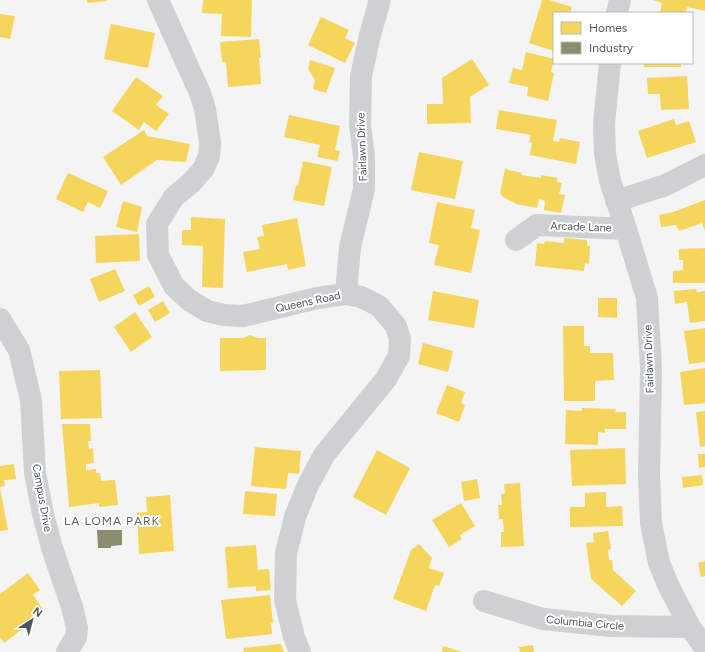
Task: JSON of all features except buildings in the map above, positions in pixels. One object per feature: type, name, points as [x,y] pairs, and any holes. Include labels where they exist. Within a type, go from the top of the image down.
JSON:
[{"type":"street","name":"Queens Road","points":[[158,0],[200,93],[205,109],[210,143],[209,156],[204,168],[174,197],[158,224],[158,255],[174,286],[189,300],[207,311],[224,315],[243,316],[317,298],[346,294],[361,297],[379,306],[396,326],[400,339],[399,356],[386,379],[324,455],[308,485],[295,517],[286,553],[285,600],[294,637],[300,652]]},
{"type":"street","name":"Fairlawn Drive","points":[[346,294],[350,247],[364,189],[364,156],[360,125],[361,76],[370,35],[380,0]]},
{"type":"street","points":[[617,12],[620,0]]},
{"type":"street","name":"Fairlawn Drive","points":[[610,64],[604,124],[605,154],[610,181],[647,298],[651,369],[649,475],[651,523],[659,563],[669,587],[690,627],[705,648]]},
{"type":"street","points":[[616,201],[666,185],[705,165]]},
{"type":"street","name":"Arcade Lane","points":[[516,240],[537,225],[626,229]]},
{"type":"street","name":"Campus Drive","points":[[0,319],[19,350],[32,400],[35,473],[43,514],[52,548],[72,607],[77,628],[76,637],[67,652]]},
{"type":"street","name":"Columbia Circle","points":[[484,601],[543,619],[611,626],[690,627]]},
{"type":"district","name":"LA LOMA PARK","points":[[112,521]]}]
